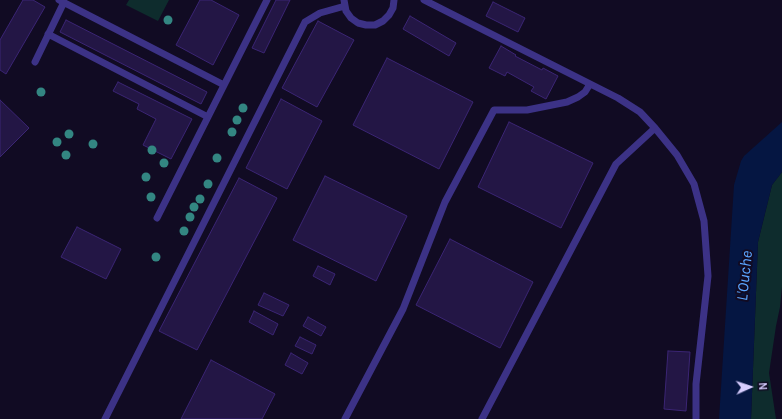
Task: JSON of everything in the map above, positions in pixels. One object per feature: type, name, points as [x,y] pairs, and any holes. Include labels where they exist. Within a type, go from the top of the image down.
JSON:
[{"type":"lane","points":[[157,218],[267,0]]},
{"type":"lane","points":[[104,419],[305,22],[320,13],[345,3],[346,11],[351,18],[358,23],[375,25],[383,21],[389,15],[393,8],[394,0]]},
{"type":"lane","points":[[424,0],[618,98],[640,112],[677,155],[694,184],[704,221],[708,276],[696,384],[696,419]]},
{"type":"lane","points":[[35,62],[62,1],[224,85]]},
{"type":"lane","points":[[48,34],[208,117]]},
{"type":"lane","points":[[345,419],[402,309],[445,202],[494,110],[527,110],[566,102],[585,92],[590,84]]},
{"type":"lane","points":[[482,419],[616,164],[655,128]]},
{"type":"green space","points":[[129,0],[169,0],[158,21],[126,5]]},
{"type":"green space","points":[[782,172],[782,287],[769,373],[776,419],[751,419],[758,242],[772,185]]},
{"type":"water","name":"L'Ouche","points":[[782,122],[782,172],[772,185],[758,242],[751,419],[719,419],[734,185],[741,161],[744,156]]},
{"type":"building","points":[[23,0],[33,0],[45,7],[6,74],[0,70],[0,40]]},
{"type":"building","points":[[200,0],[211,0],[239,15],[213,65],[176,45]]},
{"type":"building","points":[[276,0],[290,0],[264,53],[252,48]]},
{"type":"building","points":[[493,2],[525,18],[518,32],[486,16]]},
{"type":"building","points":[[410,16],[456,43],[449,56],[403,29]]},
{"type":"building","points":[[66,20],[207,92],[201,104],[60,32]]},
{"type":"building","points":[[318,21],[354,40],[317,107],[282,88]]},
{"type":"building","points":[[501,46],[516,55],[515,56],[542,70],[543,68],[558,76],[546,99],[531,91],[534,87],[507,72],[505,76],[489,68]]},
{"type":"building","points":[[387,58],[473,102],[439,169],[353,125]]},
{"type":"building","points":[[118,82],[192,119],[171,159],[143,145],[156,119],[137,109],[139,104],[113,91]]},
{"type":"building","points":[[281,99],[322,121],[287,189],[246,168]]},
{"type":"building","points":[[0,100],[29,128],[0,157]]},
{"type":"building","points":[[509,122],[593,163],[561,228],[478,187]]},
{"type":"building","points":[[325,176],[407,216],[376,281],[293,240]]},
{"type":"building","points":[[239,178],[277,198],[197,350],[159,331]]},
{"type":"building","points":[[77,227],[121,249],[106,279],[61,257]]},
{"type":"building","points":[[450,239],[533,282],[500,348],[416,305]]},
{"type":"building","points":[[318,266],[335,274],[330,285],[313,276]]},
{"type":"building","points":[[264,293],[289,305],[283,316],[258,305]]},
{"type":"building","points":[[254,311],[278,324],[273,335],[249,322]]},
{"type":"building","points":[[308,317],[326,327],[321,336],[303,326]]},
{"type":"building","points":[[300,337],[316,345],[312,354],[295,346]]},
{"type":"building","points":[[668,351],[690,352],[686,411],[664,409]]},
{"type":"building","points":[[291,353],[308,363],[302,374],[285,365]]},
{"type":"building","points":[[211,360],[275,394],[262,419],[181,419]]}]
